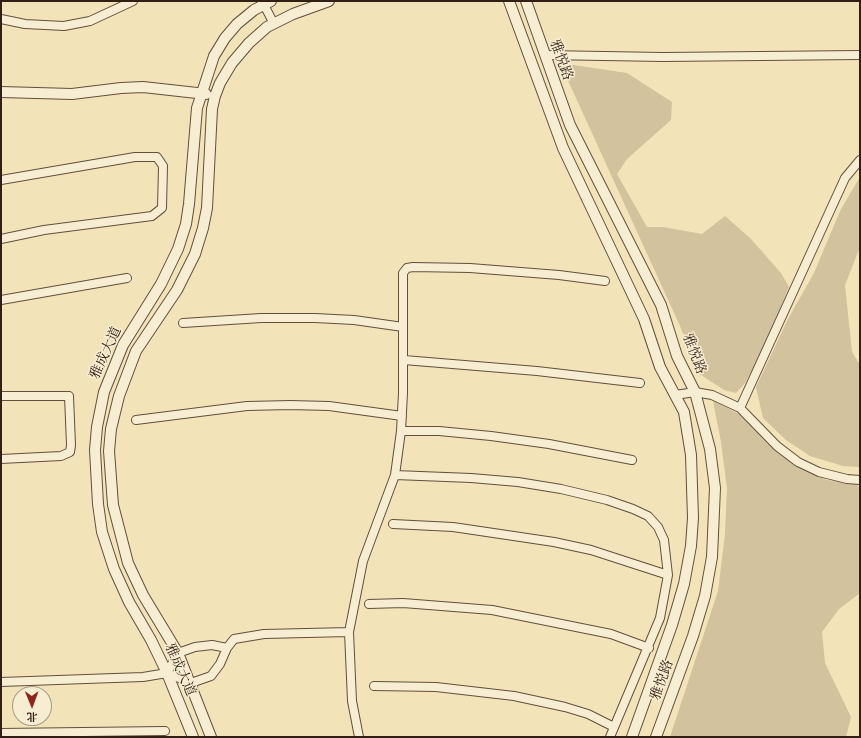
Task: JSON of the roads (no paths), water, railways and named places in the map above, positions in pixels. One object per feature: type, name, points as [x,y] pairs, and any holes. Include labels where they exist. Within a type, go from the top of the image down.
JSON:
[{"type":"street","points":[[1,19],[25,24],[64,26],[90,21],[133,1]]},
{"type":"street","points":[[211,737],[178,653],[143,595],[128,563],[113,505],[109,451],[111,429],[119,396],[136,351],[177,290],[195,254],[203,228],[210,162],[212,109],[214,96],[232,63],[248,43],[267,27],[293,14],[329,1]]},
{"type":"street","name":"雅悦路","points":[[509,1],[563,148],[644,319],[660,367],[684,412],[692,455],[693,518],[691,546],[684,584],[672,625],[632,737]]},
{"type":"street","name":"雅悦路","points":[[526,1],[570,125],[661,305],[677,356],[695,392],[710,449],[715,488],[712,557],[705,596],[693,636],[656,737]]},
{"type":"street","points":[[266,2],[274,24]]},
{"type":"street","name":"雅成大道","points":[[193,737],[167,673],[151,640],[129,602],[114,569],[102,532],[98,504],[95,450],[97,427],[104,392],[123,345],[161,284],[178,249],[186,224],[197,108],[214,56],[225,38],[237,24],[266,2]]},
{"type":"street","points":[[544,55],[663,57],[860,55]]},
{"type":"street","points":[[1,92],[72,94],[143,87],[201,93],[214,96]]},
{"type":"street","points":[[1,180],[135,157],[157,157],[162,166],[162,208],[152,216],[44,230],[1,239]]},
{"type":"street","points":[[740,408],[845,178],[860,160]]},
{"type":"street","points":[[360,737],[352,701],[349,632],[363,561],[395,475],[402,416],[404,360],[403,273],[407,268],[470,268],[558,275],[605,281]]},
{"type":"street","points":[[1,300],[127,278]]},
{"type":"street","points":[[183,323],[261,318],[315,318],[354,320],[404,327]]},
{"type":"street","points":[[404,360],[479,365],[640,383]]},
{"type":"street","points":[[675,395],[695,392],[712,395],[740,408],[777,446],[798,462],[819,472],[847,479],[860,480]]},
{"type":"street","points":[[1,396],[68,396],[71,445],[70,452],[61,456],[1,459]]},
{"type":"street","points":[[136,420],[247,406],[290,405],[329,406],[402,416]]},
{"type":"street","points":[[401,431],[439,431],[491,436],[549,444],[632,460]]},
{"type":"street","points":[[395,475],[448,476],[518,482],[592,497],[633,509],[648,516],[658,527],[664,540],[668,575],[660,618],[649,648],[610,737]]},
{"type":"street","points":[[393,524],[453,527],[554,542],[591,550],[668,575]]},
{"type":"street","points":[[369,604],[403,602],[492,610],[534,616],[611,634],[649,648]]},
{"type":"street","points":[[1,682],[143,677],[167,673],[190,683],[210,676],[220,664],[227,648],[234,639],[264,634],[349,632]]},
{"type":"street","points":[[167,673],[178,653],[195,647],[212,645],[227,648]]},
{"type":"street","points":[[374,686],[436,687],[514,696],[565,707],[588,714],[614,728]]},
{"type":"street","points":[[1,733],[165,731]]}]
